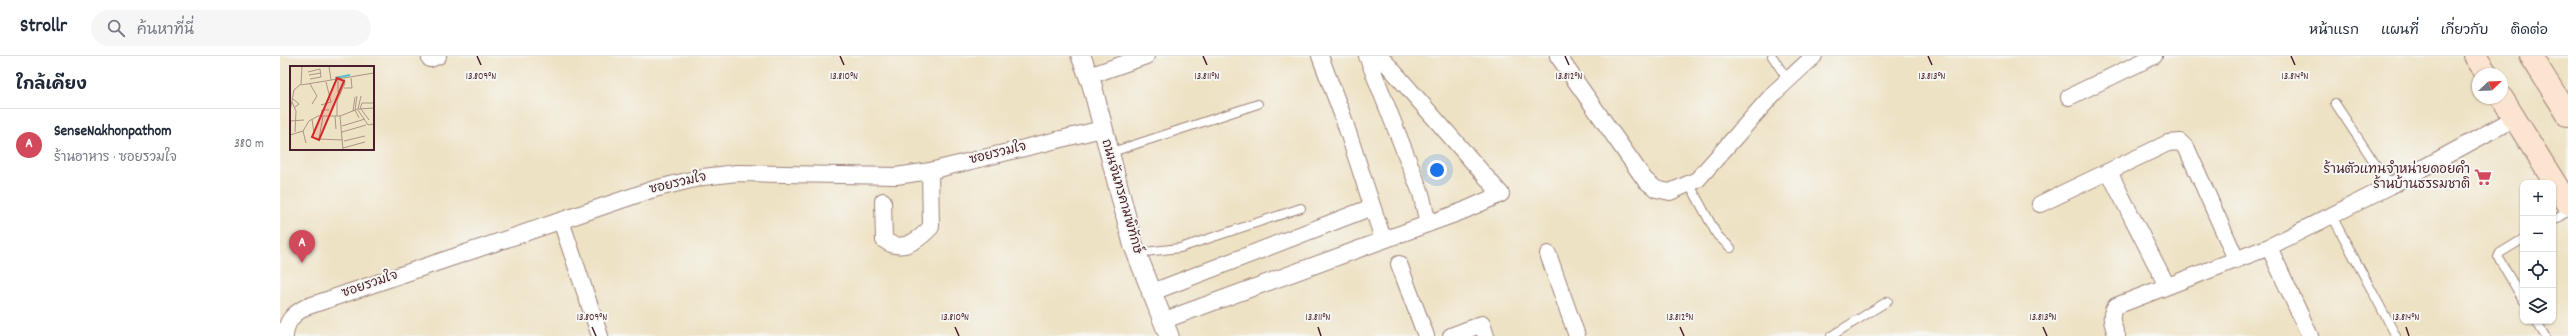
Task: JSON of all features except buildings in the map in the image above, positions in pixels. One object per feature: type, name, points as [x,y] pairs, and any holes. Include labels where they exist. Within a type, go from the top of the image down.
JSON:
[{"type":"main road","points":[[2475,56],[2483,68]]},
{"type":"main road","points":[[2531,56],[2568,115]]},
{"type":"main road","points":[[2506,104],[2568,204]]},
{"type":"street","name":"ถนนจันทรคามพิทักษ์","points":[[1081,56],[1088,76],[1136,253],[1150,293],[1166,328]]},
{"type":"street","points":[[1088,76],[1146,56]]},
{"type":"street","points":[[1320,56],[1342,114],[1383,239]]},
{"type":"street","points":[[1366,56],[1421,193],[1428,224]]},
{"type":"street","points":[[1166,328],[1383,239],[1428,224],[1501,194],[1380,56]]},
{"type":"street","points":[[1558,56],[1645,180],[1656,189],[1670,192],[1690,185],[1697,180],[1788,79],[1814,56]]},
{"type":"street","points":[[2069,97],[2154,56]]},
{"type":"street","points":[[2117,336],[2112,322],[2112,310],[2116,306],[2269,247],[2390,186],[2515,118]]},
{"type":"street","name":"ซอยรวมใจ","points":[[285,336],[286,327],[294,313],[306,307],[654,189],[703,177],[736,173],[896,176],[930,171],[1102,128]]},
{"type":"street","points":[[2040,204],[2175,142],[2184,145],[2236,259]]},
{"type":"street","points":[[883,201],[884,240],[893,246],[907,246],[921,238],[931,227],[930,171]]},
{"type":"street","points":[[2108,172],[2167,286]]},
{"type":"street","points":[[1150,293],[1372,207]]},
{"type":"street","points":[[561,221],[600,336]]},
{"type":"street","points":[[2269,247],[2310,336]]},
{"type":"street","points":[[1548,254],[1577,336]]},
{"type":"street","points":[[1399,264],[1426,336]]},
{"type":"street","points":[[1451,336],[1482,324],[1486,336]]},
{"type":"lane","points":[[1772,56],[1788,79]]},
{"type":"lane","points":[[2335,103],[2390,186]]},
{"type":"lane","points":[[1108,154],[1258,104]]},
{"type":"lane","points":[[1690,185],[1717,235],[1731,248]]},
{"type":"lane","points":[[1136,253],[1180,248],[1301,208]]},
{"type":"lane","points":[[2556,219],[2568,211]]},
{"type":"lane","points":[[2332,216],[2396,336]]},
{"type":"lane","points":[[2520,241],[2500,253],[2498,257],[2520,295]]},
{"type":"lane","points":[[1831,336],[1888,301]]},
{"type":"lane","points":[[2538,324],[2545,336]]},
{"type":"place","name":"ร้านตัวแทนจำหน่ายดอยคำ ร้านบ้านธรรมชาติ","points":[[2483,177]]},
{"type":"place","name":"SenseNakhonpathom","points":[[302,263]]}]
